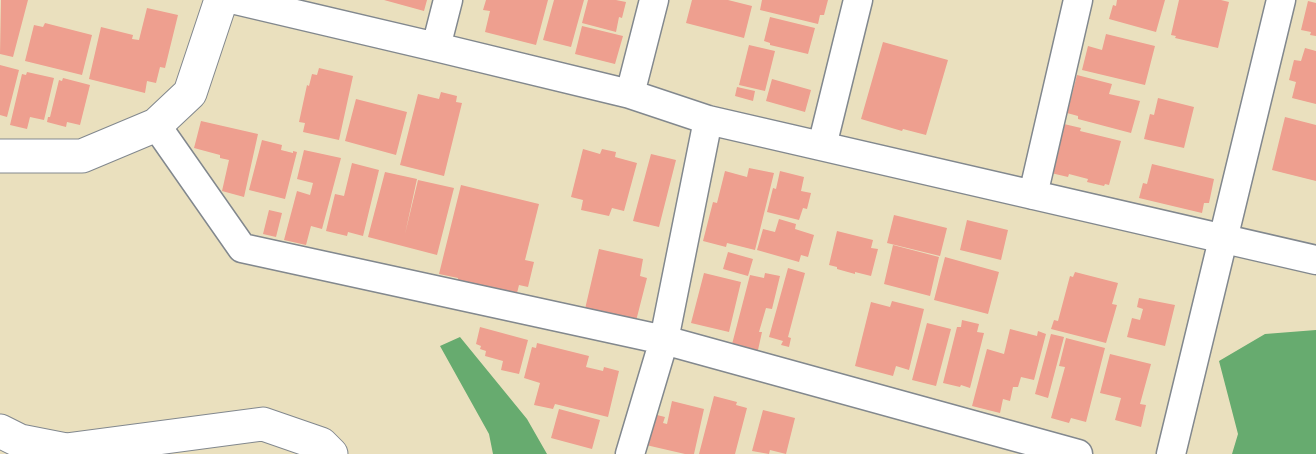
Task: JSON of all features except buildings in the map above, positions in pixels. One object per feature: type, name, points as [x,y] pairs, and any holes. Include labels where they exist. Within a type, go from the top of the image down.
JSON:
[{"type":"street","points":[[0,156],[82,156],[156,125],[190,93],[221,0]]},
{"type":"street","points":[[236,0],[630,94],[708,120],[1316,260]]},
{"type":"street","points":[[436,46],[448,0]]},
{"type":"street","points":[[630,94],[654,0]]},
{"type":"street","points":[[822,146],[858,0]]},
{"type":"street","points":[[1033,195],[1078,0]]},
{"type":"street","points":[[1171,454],[1281,0]]},
{"type":"street","points":[[630,454],[664,340],[708,120]]},
{"type":"street","points":[[156,125],[242,248],[664,340],[1078,454]]},
{"type":"street","points":[[0,431],[20,441],[66,450],[263,424],[321,444],[330,454]]},
{"type":"green space","points":[[1316,330],[1316,454],[1232,454],[1238,434],[1219,361],[1265,334]]},
{"type":"green space","points":[[460,337],[527,419],[547,454],[493,454],[489,434],[440,346]]}]
